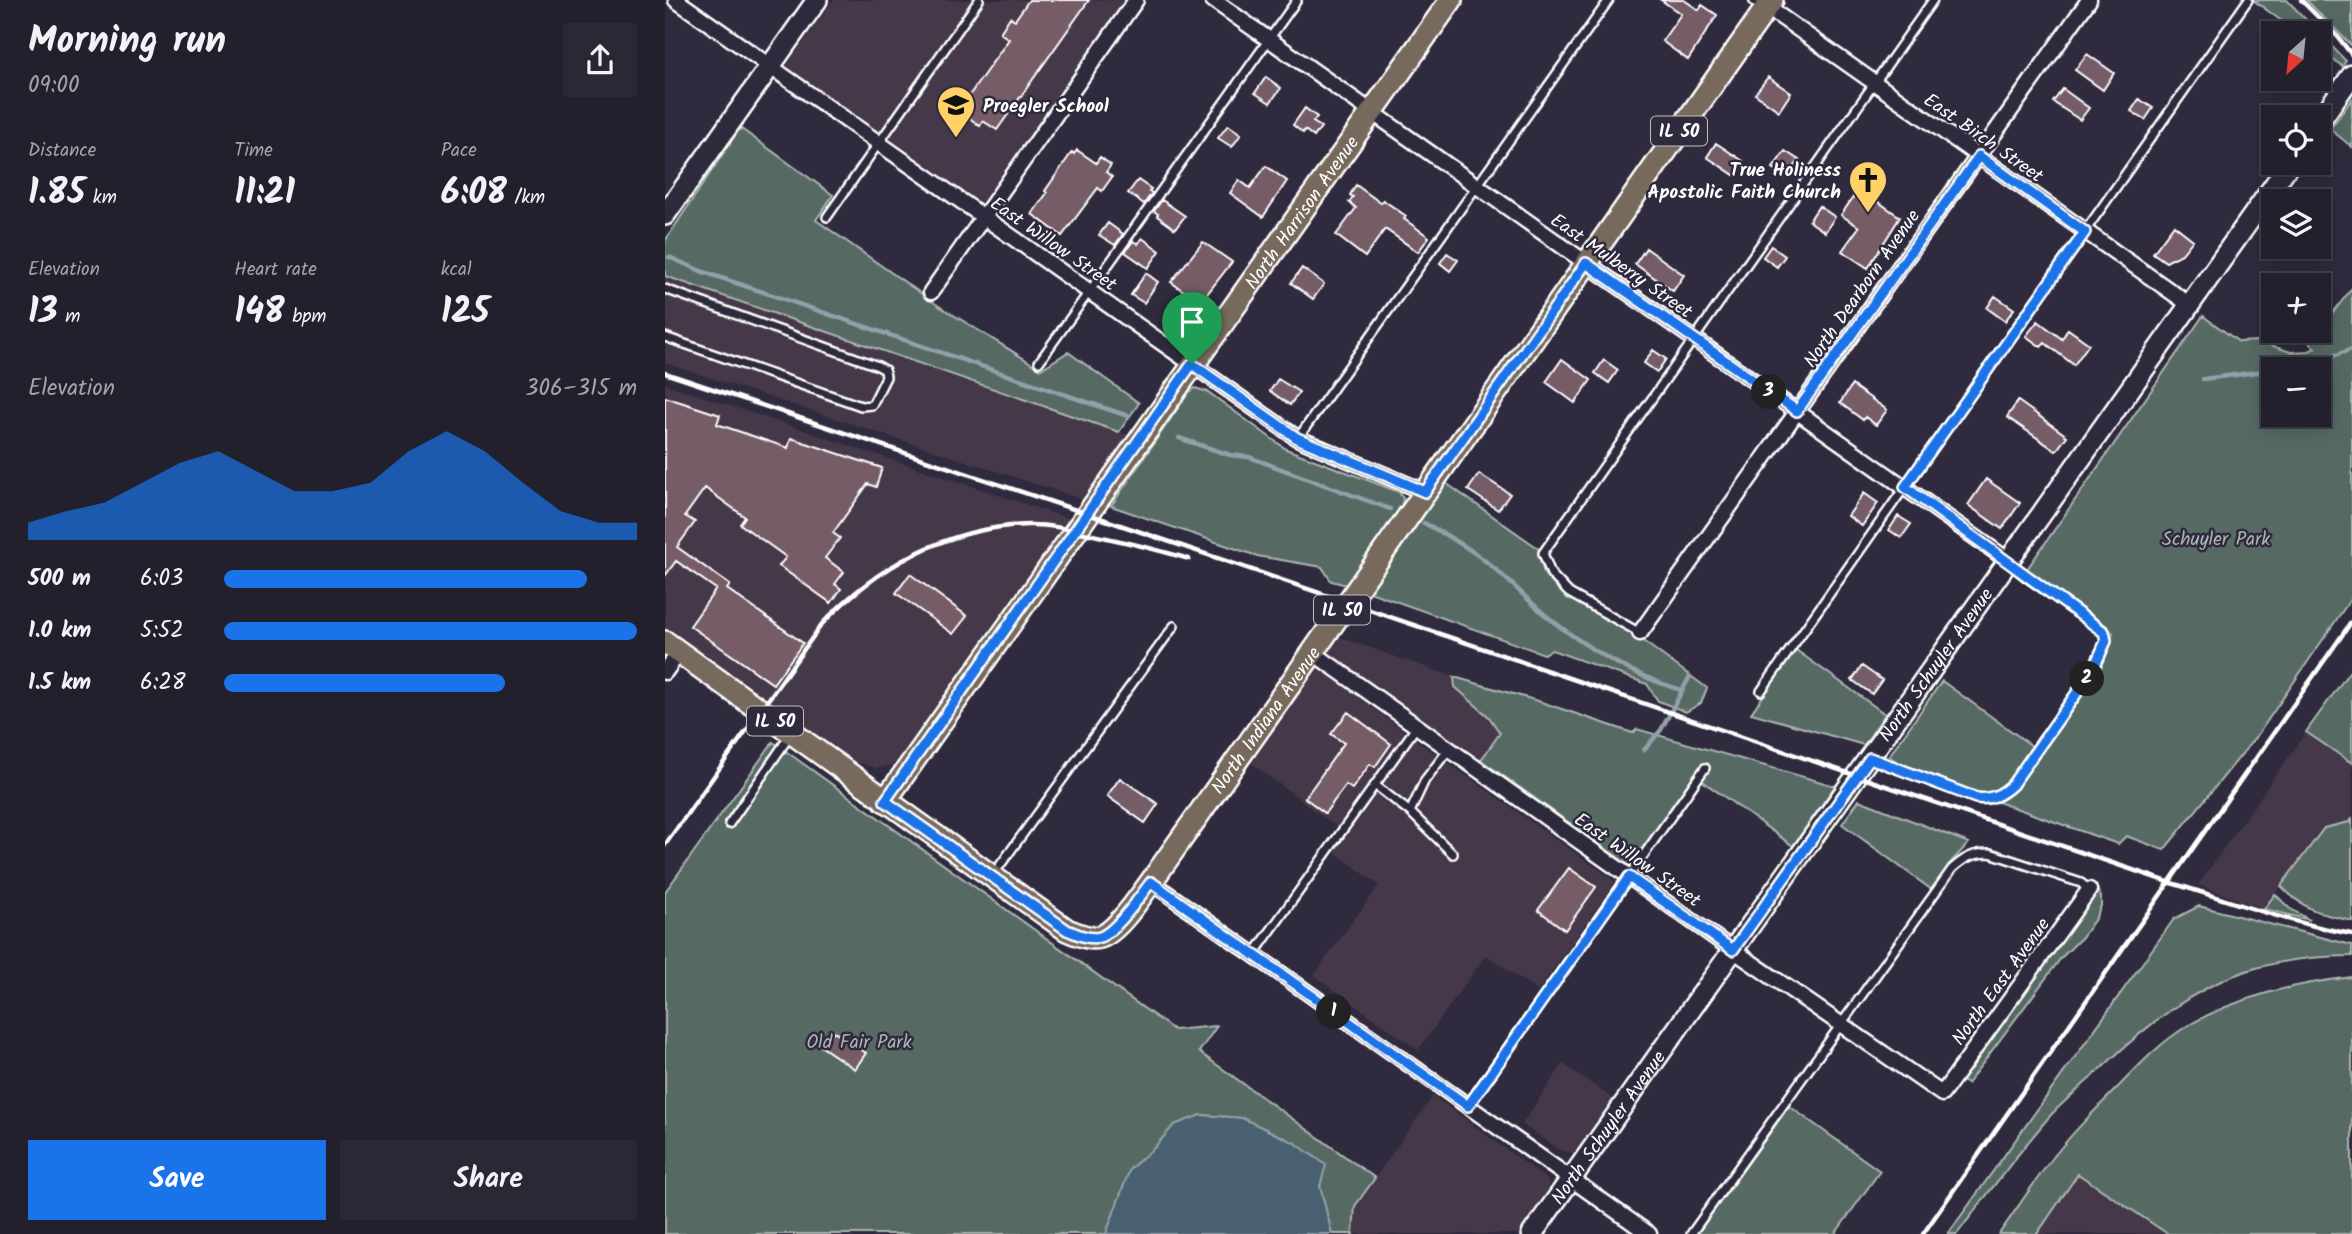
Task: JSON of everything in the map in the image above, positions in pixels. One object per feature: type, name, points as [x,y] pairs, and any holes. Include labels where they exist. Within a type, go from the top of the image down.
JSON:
[{"type":"main road","name":"North Harrison Avenue","points":[[885,801],[1451,0]]},
{"type":"main road","name":"North Indiana Avenue","points":[[991,877],[1067,930],[1083,936],[1100,937],[1116,926],[1151,882],[1586,263],[1765,2]]},
{"type":"main road","name":"IL 50","points":[[672,647],[991,877]]},
{"type":"street","name":"East Willow Street","points":[[676,0],[1297,438],[1425,492]]},
{"type":"street","points":[[665,215],[817,0]]},
{"type":"street","points":[[931,292],[1136,0]]},
{"type":"street","name":"East Mulberry Street","points":[[1213,0],[2009,561]]},
{"type":"street","name":"North Dearborn Avenue","points":[[1640,634],[2089,0]]},
{"type":"street","name":"East Birch Street","points":[[1765,2],[1874,83],[2190,305]]},
{"type":"street","points":[[2331,105],[2352,75]]},
{"type":"street","name":"North Schuyler Avenue","points":[[1532,1234],[2282,175]]},
{"type":"street","points":[[665,672],[672,647]]},
{"type":"street","name":"East Willow Street","points":[[1312,652],[1733,950],[1942,1094]]},
{"type":"street","points":[[1151,882],[1649,1234]]},
{"type":"street","name":"North East Avenue","points":[[1942,1094],[2089,890]]},
{"type":"lane","points":[[827,217],[979,0]]},
{"type":"lane","points":[[1038,362],[1297,0]]},
{"type":"lane","points":[[1297,438],[1609,0]]},
{"type":"lane","points":[[1640,634],[1569,593],[1551,574],[1543,553],[1933,0]]},
{"type":"lane","points":[[1761,691],[2248,0]]},
{"type":"lane","points":[[665,289],[878,366],[885,370],[886,377],[872,405],[861,406],[665,337]]},
{"type":"lane","points":[[1870,758],[1976,798],[1995,797],[2012,785],[2093,670],[2106,641],[2104,632],[2025,576],[2009,561]]},
{"type":"lane","points":[[991,877],[1174,626]]},
{"type":"lane","points":[[1253,955],[1417,726]]},
{"type":"lane","points":[[729,824],[792,733]]},
{"type":"lane","points":[[1410,812],[1425,780],[1449,749]]},
{"type":"lane","points":[[1468,1106],[1705,768]]},
{"type":"lane","points":[[1375,785],[1410,812],[1453,854]]},
{"type":"lane","points":[[1691,1234],[1952,869],[1975,853],[1990,853],[2081,883],[2089,890]]},
{"type":"shaded area","name":"Proegler School","points":[[833,0],[1125,0],[983,204],[977,205],[787,70],[787,65]]},
{"type":"shaded area","points":[[665,276],[1132,436],[1085,500],[665,363]]},
{"type":"shaded area","points":[[665,384],[1073,520],[902,760],[877,768],[845,759],[665,631]]},
{"type":"shaded area","points":[[1336,636],[1454,677],[1455,687],[1489,717],[1500,733],[1481,760],[1330,655],[1329,645]]},
{"type":"shaded area","points":[[1314,668],[1319,668],[1616,882],[1538,991],[1486,955],[1418,1050],[1314,975],[1379,885],[1325,845],[1337,827],[1247,760]]},
{"type":"shaded area","points":[[2306,732],[2352,763],[2350,822],[2324,828],[2264,909],[2198,885]]},
{"type":"shaded area","points":[[1563,1064],[1615,1100],[1579,1151],[1573,1153],[1559,1150],[1522,1124]]},
{"type":"shaded area","points":[[1433,1096],[1548,1180],[1548,1190],[1518,1234],[1353,1234],[1355,1206]]},
{"type":"shaded area","points":[[2077,1174],[2168,1234],[2037,1234]]},
{"type":"green space","points":[[2253,0],[2287,0],[2307,21],[2282,21]]},
{"type":"green space","points":[[2306,0],[2352,0],[2352,46],[2331,25],[2331,21],[2327,21]]},
{"type":"green space","points":[[2331,45],[2346,61],[2342,66],[2331,58]]},
{"type":"green space","points":[[2352,99],[2352,147],[2331,128]]},
{"type":"green space","points":[[740,128],[833,195],[816,220],[939,306],[1041,369],[1068,352],[1139,403],[1119,432],[665,276],[665,241]]},
{"type":"green space","name":"Schuyler Park","points":[[2352,288],[2352,597],[2259,733],[2164,850],[2126,836],[2118,844],[1998,802],[2008,795],[2095,677],[2104,661],[2113,633],[2025,572],[2203,316],[2239,342],[2257,341],[2291,352],[2315,348],[2310,343],[2331,343],[2331,316]]},
{"type":"green space","points":[[1195,388],[1208,392],[1286,449],[1399,492],[1403,498],[1402,505],[1347,585],[1331,581],[1322,567],[1257,556],[1111,506],[1189,392]]},
{"type":"green space","points":[[1443,481],[1538,548],[1544,574],[1559,590],[1639,638],[1707,688],[1701,703],[1686,712],[1658,701],[1647,684],[1552,650],[1544,654],[1367,591]]},
{"type":"green space","points":[[1796,650],[1885,714],[1864,745],[1751,713]]},
{"type":"green space","points":[[2352,668],[2352,763],[2306,732]]},
{"type":"green space","points":[[1454,677],[1538,701],[1633,733],[1637,729],[1835,786],[1793,846],[1694,775],[1630,866],[1481,760],[1500,733],[1489,717],[1455,687]]},
{"type":"green space","points":[[1942,681],[2032,746],[2016,773],[1995,792],[1974,794],[1900,764],[1889,756]]},
{"type":"green space","name":"Old Fair Park","points":[[773,742],[1174,1030],[1217,1026],[1199,1052],[1375,1178],[1355,1206],[1353,1234],[1332,1234],[1320,1186],[1325,1165],[1295,1143],[1242,1118],[1201,1115],[1174,1125],[1154,1148],[1130,1169],[1106,1234],[665,1234],[665,892]]},
{"type":"green space","points":[[1859,800],[1969,843],[1949,864],[1932,890],[1842,824]]},
{"type":"green space","points":[[2352,819],[2352,921],[2313,910],[2297,901],[2281,886],[2324,828]]},
{"type":"green space","points":[[2097,889],[2101,906],[2095,919],[2061,958],[1967,1084],[1960,1080]]},
{"type":"green space","points":[[2275,894],[2289,908],[2310,920],[2264,909]]},
{"type":"green space","points":[[2199,906],[2352,945],[2352,956],[2299,959],[2272,964],[2226,979],[2188,998],[2137,1036],[2057,1109],[1957,1234],[1948,1234],[2174,919]]},
{"type":"green space","points":[[2352,977],[2352,1234],[2168,1234],[2078,1174],[2037,1234],[1999,1234],[2065,1143],[2152,1053],[2170,1038],[2208,1015],[2248,999],[2310,983]]},
{"type":"green space","points":[[1789,1106],[1880,1171],[1835,1234],[1697,1234]]},
{"type":"water","points":[[1201,1115],[1242,1118],[1295,1143],[1326,1165],[1320,1186],[1332,1234],[1106,1234],[1130,1169],[1154,1148],[1174,1125]]},
{"type":"building","points":[[1029,0],[1089,0],[997,130],[983,121],[980,126],[959,110],[1009,39],[1000,33],[1010,17],[1015,20]]},
{"type":"building","points":[[1661,0],[1684,0],[1699,10],[1702,5],[1717,15],[1688,60],[1662,41],[1681,14]]},
{"type":"building","points":[[2087,54],[2114,73],[2103,90],[2075,70]]},
{"type":"building","points":[[1266,77],[1281,88],[1270,103],[1255,93]]},
{"type":"building","points":[[1768,77],[1791,93],[1779,111],[1755,94]]},
{"type":"building","points":[[2063,89],[2089,108],[2080,120],[2053,102]]},
{"type":"building","points":[[2139,99],[2153,108],[2145,120],[2131,111]]},
{"type":"building","points":[[1305,108],[1317,117],[1313,122],[1321,127],[1314,137],[1293,125]]},
{"type":"building","points":[[1228,125],[1241,134],[1232,147],[1218,138]]},
{"type":"building","points":[[1716,143],[1743,161],[1734,175],[1707,157]]},
{"type":"building","points":[[1077,150],[1096,163],[1100,157],[1111,165],[1106,172],[1112,177],[1102,191],[1098,188],[1062,236],[1032,214],[1072,152],[1074,154]]},
{"type":"building","points":[[1785,151],[1799,160],[1787,178],[1773,168]]},
{"type":"building","points":[[1266,166],[1287,181],[1263,217],[1230,193],[1239,180],[1250,188]]},
{"type":"building","points":[[1138,180],[1151,189],[1149,191],[1152,193],[1144,204],[1128,193]]},
{"type":"building","points":[[1356,185],[1381,203],[1383,200],[1406,216],[1404,219],[1429,237],[1418,252],[1385,229],[1365,257],[1336,235],[1356,208],[1349,202]]},
{"type":"building","name":"True Holiness Apostolic Faith Church","points":[[1861,186],[1871,193],[1870,196],[1900,217],[1868,268],[1842,251],[1859,227],[1841,215]]},
{"type":"building","points":[[1162,200],[1185,216],[1175,229],[1154,211]]},
{"type":"building","points":[[1819,206],[1835,217],[1825,232],[1809,221]]},
{"type":"building","points":[[1108,223],[1123,234],[1115,245],[1099,235]]},
{"type":"building","points":[[2174,225],[2193,240],[2182,254],[2166,262],[2153,253]]},
{"type":"building","points":[[1142,238],[1160,251],[1148,268],[1125,252],[1133,241],[1138,244]]},
{"type":"building","points":[[1203,242],[1232,262],[1200,303],[1171,282]]},
{"type":"building","points":[[1771,246],[1785,256],[1777,267],[1763,257]]},
{"type":"building","points":[[1646,248],[1684,275],[1673,291],[1635,264]]},
{"type":"building","points":[[1447,253],[1458,260],[1450,271],[1440,263]]},
{"type":"building","points":[[1302,268],[1324,284],[1313,299],[1291,283]]},
{"type":"building","points":[[1146,273],[1158,282],[1144,303],[1131,295]]},
{"type":"building","points":[[1995,296],[2014,309],[2005,321],[1987,308]]},
{"type":"building","points":[[2038,321],[2062,339],[2068,329],[2089,344],[2074,365],[2045,343],[2041,347],[2026,336]]},
{"type":"building","points":[[1653,350],[1666,359],[1657,372],[1644,363]]},
{"type":"building","points":[[1562,359],[1591,380],[1575,403],[1546,382]]},
{"type":"building","points":[[1604,360],[1618,370],[1609,383],[1595,373]]},
{"type":"building","points":[[1278,379],[1299,392],[1290,405],[1270,391]]},
{"type":"building","points":[[1852,385],[1887,410],[1876,425],[1865,417],[1863,420],[1840,403]]},
{"type":"building","points":[[665,397],[720,415],[717,424],[788,448],[791,438],[882,468],[876,487],[868,484],[833,533],[840,538],[825,558],[844,572],[835,584],[841,589],[831,603],[779,566],[786,557],[740,524],[745,517],[705,488],[685,516],[695,522],[677,547],[730,585],[727,589],[803,643],[773,684],[690,626],[716,589],[676,561],[665,576]]},
{"type":"building","points":[[2018,401],[2067,436],[2056,451],[2007,417]]},
{"type":"building","points":[[1479,474],[1510,494],[1498,510],[1468,490]]},
{"type":"building","points":[[1986,479],[2020,503],[2002,529],[1968,505]]},
{"type":"building","points":[[1864,493],[1878,503],[1862,526],[1848,516]]},
{"type":"building","points":[[1898,516],[1911,524],[1901,538],[1889,530]]},
{"type":"building","points":[[910,574],[967,616],[953,634],[896,593]]},
{"type":"building","points":[[1862,666],[1882,680],[1872,694],[1852,680]]},
{"type":"building","points":[[1348,712],[1391,744],[1375,767],[1370,764],[1352,789],[1346,785],[1325,813],[1305,798],[1344,743],[1331,734]]},
{"type":"building","points":[[1120,778],[1158,804],[1145,823],[1107,796]]},
{"type":"building","points":[[1569,868],[1596,887],[1565,930],[1538,910]]},
{"type":"building","points":[[833,1031],[866,1053],[855,1069],[822,1047]]},
{"type":"waterway","points":[[669,257],[701,271],[1128,416]]},
{"type":"waterway","points":[[2330,357],[2352,349]]},
{"type":"waterway","points":[[2203,379],[2261,372]]},
{"type":"waterway","points":[[1179,438],[1230,455],[1249,457],[1390,509]]},
{"type":"waterway","points":[[1424,523],[1477,555],[1575,638],[1627,668],[1681,690]]},
{"type":"waterway","points":[[1644,750],[1661,730],[1689,678]]},
{"type":"railway","points":[[2301,0],[2352,55]]},
{"type":"railway","points":[[665,373],[1088,514],[2168,882],[2282,917],[2352,934]]},
{"type":"railway","points":[[665,845],[822,624],[866,585],[915,554],[969,533],[998,527],[1038,525],[1117,540],[1189,559]]},
{"type":"railway","points":[[1923,1234],[2352,621]]},
{"type":"place","name":"Proegler School","points":[[956,139]]},
{"type":"place","name":"True Holiness Apostolic Faith Church","points":[[1868,214]]},
{"type":"route","points":[[1979,156],[2085,232],[1905,487],[2104,632],[2106,641],[2093,670],[2012,785],[1995,797],[1976,798],[1870,758],[1733,950],[1629,877],[1468,1106],[1151,882],[1116,926],[1100,937],[1083,936],[1067,930],[885,801],[1192,364],[1297,438],[1425,492],[1586,263],[1797,411],[1979,156]]}]
